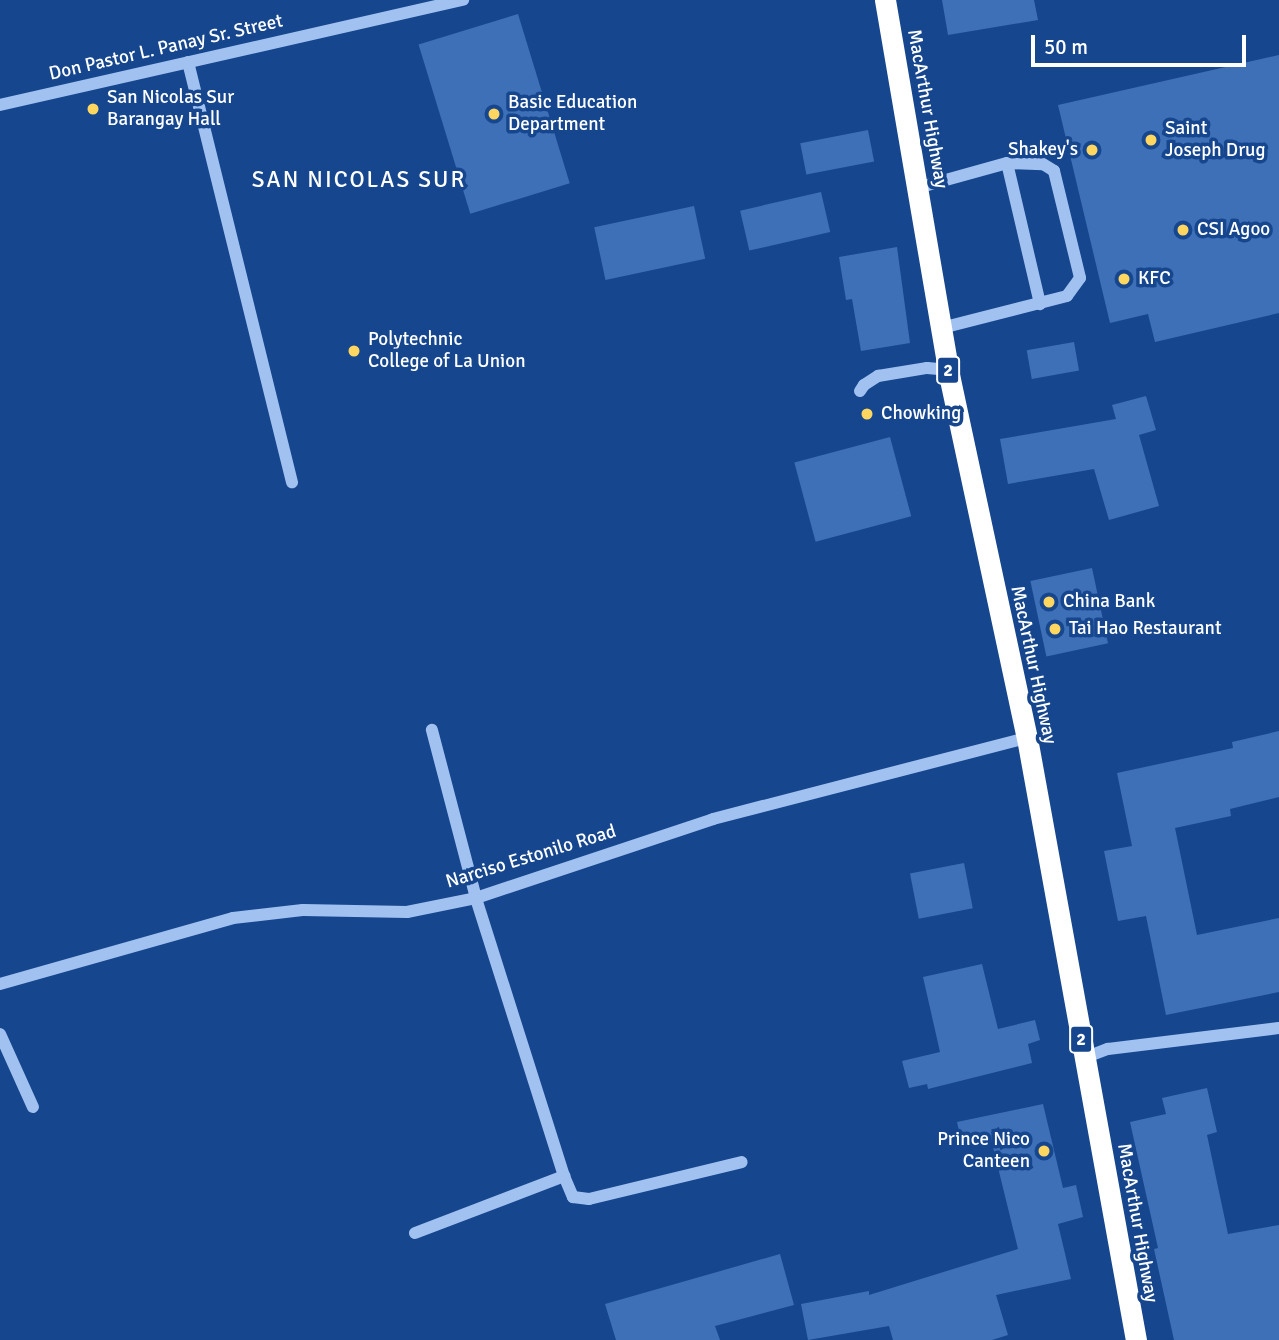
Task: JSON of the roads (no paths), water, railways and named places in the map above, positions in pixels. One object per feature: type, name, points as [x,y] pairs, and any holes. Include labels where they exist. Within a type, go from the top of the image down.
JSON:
[{"type":"highway","name":"MacArthur Highway","points":[[885,0],[948,370],[1027,738],[1136,1340]]},
{"type":"street","name":"Don Pastor L. Panay Sr. Street","points":[[0,105],[463,0]]},
{"type":"street","points":[[188,62],[292,482]]},
{"type":"street","points":[[917,188],[1007,163],[1043,164],[1054,171],[1080,278],[1067,296],[941,328]]},
{"type":"street","points":[[1007,163],[1040,304]]},
{"type":"street","points":[[860,391],[878,376],[927,368],[948,370]]},
{"type":"street","points":[[432,730],[476,898],[564,1176],[573,1196],[589,1199],[742,1162]]},
{"type":"street","name":"Narciso Estonilo Road","points":[[0,984],[233,919],[303,910],[407,912],[476,898],[713,819],[1027,738]]},
{"type":"street","points":[[1084,1058],[1108,1049],[1279,1028]]},
{"type":"street","points":[[0,1034],[33,1107]]},
{"type":"street","points":[[415,1233],[564,1176]]},
{"type":"place","name":"San Nicolas Sur Barangay Hall","points":[[93,109]]},
{"type":"place","name":"Basic Education Department","points":[[494,114]]},
{"type":"place","name":"Saint Joseph Drug","points":[[1151,140]]},
{"type":"place","name":"Shakey's","points":[[1092,150]]},
{"type":"place","name":"CSI Agoo","points":[[1183,230]]},
{"type":"place","name":"KFC","points":[[1124,279]]},
{"type":"place","name":"Polytechnic College of La Union","points":[[354,351]]},
{"type":"place","name":"Chowking","points":[[867,414]]},
{"type":"place","name":"China Bank","points":[[1049,602]]},
{"type":"place","name":"Tai Hao Restaurant","points":[[1055,629]]},
{"type":"place","name":"Prince Nico Canteen","points":[[1044,1151]]},
{"type":"district","name":"SAN NICOLAS SUR","points":[[359,180]]}]
